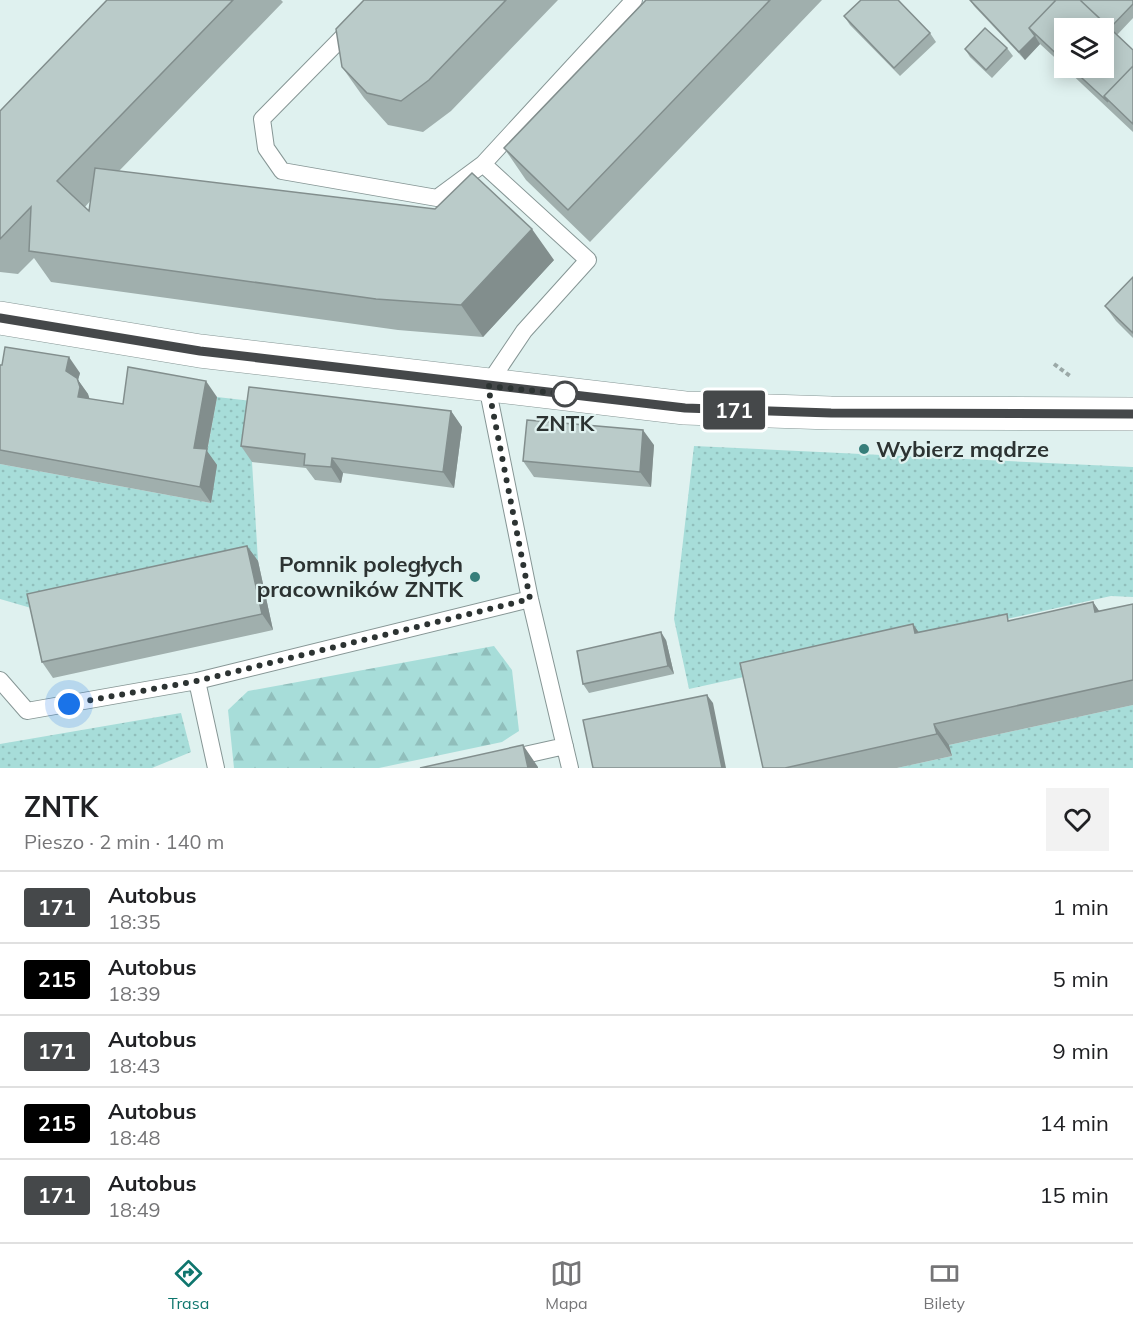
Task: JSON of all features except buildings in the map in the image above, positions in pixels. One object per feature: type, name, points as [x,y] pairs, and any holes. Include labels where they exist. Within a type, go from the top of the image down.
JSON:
[{"type":"street","points":[[0,318],[200,351],[685,408],[831,413],[1133,414]]},
{"type":"lane","points":[[379,0],[262,119],[266,148],[282,171],[437,198],[483,164],[634,0]]},
{"type":"lane","points":[[483,164],[588,260],[524,331],[488,386],[530,599],[570,768]]},
{"type":"lane","points":[[0,680],[27,711],[197,681],[530,599]]},
{"type":"lane","points":[[197,681],[216,768]]},
{"type":"lane","points":[[467,768],[565,746]]},
{"type":"green space","points":[[217,397],[260,402],[252,462],[258,561],[38,610],[0,599],[0,464],[211,503],[205,463]]},
{"type":"green space","points":[[694,446],[1133,467],[1133,597],[1111,596],[689,689],[674,619]]},
{"type":"green space","points":[[494,646],[512,670],[519,731],[502,742],[379,768],[234,768],[228,710],[248,691]]},
{"type":"green space","points":[[1133,705],[1133,768],[897,768],[952,756],[949,745]]},
{"type":"green space","points":[[181,713],[191,752],[152,768],[0,768],[0,744]]},
{"type":"bus line","name":"171","points":[[0,318],[200,351],[685,408],[831,413],[1133,414]]},
{"type":"place","name":"ZNTK","points":[[565,394]]},
{"type":"place","name":"Wybierz mądrze","points":[[864,449]]},
{"type":"place","name":"Pomnik poległych pracowników ZNTK","points":[[475,577]]},
{"type":"route","points":[[69,704],[197,681],[530,599],[488,386],[565,394]]}]
